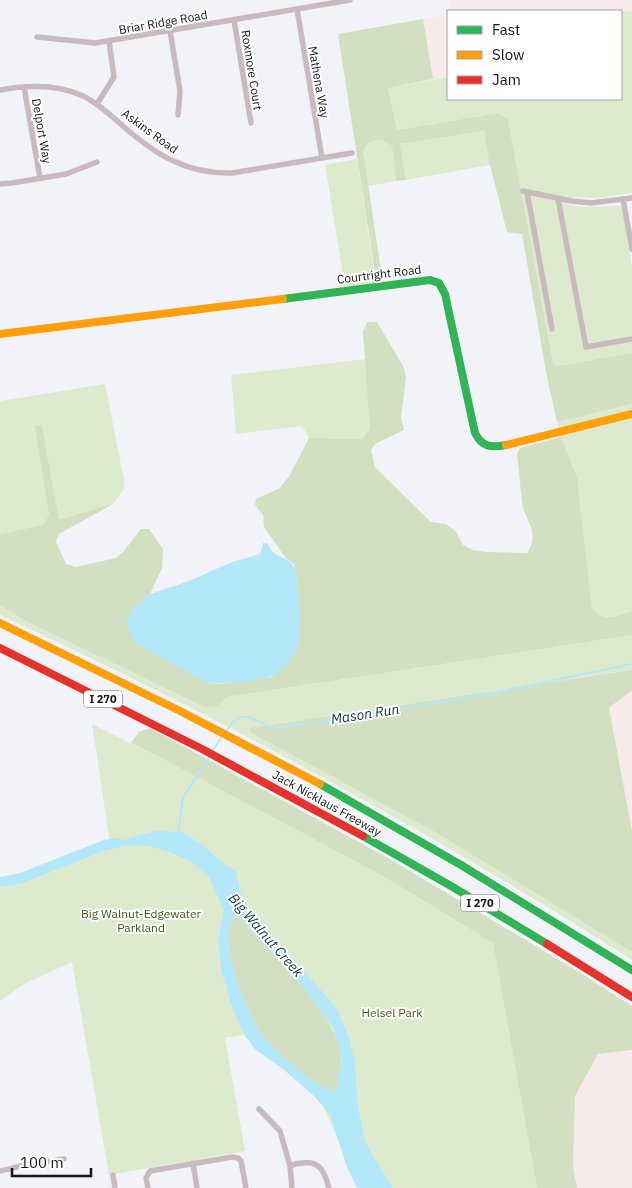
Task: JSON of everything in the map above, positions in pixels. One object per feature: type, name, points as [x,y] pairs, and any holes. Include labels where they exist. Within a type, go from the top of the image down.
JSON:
[{"type":"main road","name":"Courtright Road","points":[[0,334],[430,280],[440,285],[445,294],[475,434],[479,441],[486,446],[496,447],[632,414]]},
{"type":"main road","name":"Jack Nicklaus Freeway","points":[[0,623],[216,730],[354,804],[546,915],[632,970]]},
{"type":"main road","name":"Jack Nicklaus Freeway","points":[[1,649],[201,748],[348,827],[511,921],[632,997]]},
{"type":"street","name":"Briar Ridge Road","points":[[37,37],[87,42],[109,41],[350,0]]},
{"type":"street","name":"Mathena Way","points":[[297,9],[322,158]]},
{"type":"street","name":"Roxmore Court","points":[[234,20],[250,122]]},
{"type":"street","points":[[170,31],[180,91],[178,115]]},
{"type":"street","points":[[97,104],[114,77],[109,41]]},
{"type":"street","name":"Delport Way","points":[[24,87],[40,178]]},
{"type":"street","name":"Askins Road","points":[[0,90],[44,87],[62,89],[81,95],[97,104],[160,154],[196,170],[232,173],[352,153]]},
{"type":"street","points":[[0,184],[12,184],[66,174],[97,162]]},
{"type":"street","points":[[552,329],[525,192],[592,203],[632,198]]},
{"type":"street","points":[[558,198],[586,347],[632,339]]},
{"type":"street","points":[[623,199],[632,249]]},
{"type":"street","points":[[259,1109],[278,1129],[290,1166],[292,1188]]},
{"type":"street","points":[[148,1188],[147,1174],[154,1170],[232,1157],[238,1158],[242,1165],[246,1188]]},
{"type":"street","points":[[0,1171],[28,1164],[64,1159]]},
{"type":"street","points":[[290,1166],[306,1162],[314,1163],[322,1168],[329,1188]]},
{"type":"street","points":[[193,1163],[197,1188]]},
{"type":"street","points":[[113,1175],[115,1188]]},
{"type":"shaded area","points":[[450,0],[632,0],[632,11],[622,12],[622,10],[452,10]]},
{"type":"shaded area","points":[[447,15],[447,77],[433,79],[423,19]]},
{"type":"shaded area","points":[[632,690],[632,831],[609,708]]},
{"type":"shaded area","points":[[632,1050],[632,1188],[577,1188],[573,1166],[575,1096],[598,1054]]},
{"type":"green space","points":[[632,11],[632,193],[597,198],[572,197],[569,205],[587,207],[622,206],[632,267],[632,353],[557,366],[553,363],[508,119],[498,113],[397,130],[388,88],[447,77],[447,100],[622,100],[622,12]]},
{"type":"green space","points":[[423,19],[433,79],[388,88],[397,130],[498,113],[508,119],[553,363],[557,366],[632,353],[632,404],[557,422],[546,372],[522,234],[507,232],[490,165],[484,131],[400,144],[406,180],[396,181],[392,146],[381,140],[370,142],[363,151],[381,270],[375,272],[338,34]]},
{"type":"green space","points":[[485,131],[490,165],[406,180],[400,144]]},
{"type":"green space","points":[[381,140],[392,146],[396,181],[368,186],[363,151],[371,142]]},
{"type":"green space","points":[[357,159],[376,283],[345,287],[325,165]]},
{"type":"green space","points":[[367,322],[377,322],[403,366],[406,377],[401,417],[404,430],[375,444],[371,450],[375,467],[431,522],[446,524],[456,532],[463,545],[473,550],[486,552],[527,553],[533,539],[531,527],[522,502],[517,454],[520,448],[561,437],[577,477],[592,608],[601,616],[606,617],[632,611],[632,635],[227,697],[217,706],[205,707],[28,622],[0,605],[0,534],[43,525],[49,515],[35,426],[42,425],[59,520],[113,504],[59,534],[56,542],[66,564],[76,567],[116,558],[141,529],[149,529],[163,549],[162,568],[150,594],[131,611],[208,683],[219,684],[272,677],[299,621],[296,571],[294,564],[285,557],[264,527],[263,515],[255,505],[256,499],[280,488],[290,475],[309,438],[362,439],[370,429],[363,332]]},
{"type":"green space","points":[[366,359],[370,429],[362,439],[309,438],[302,426],[236,434],[231,375]]},
{"type":"green space","points":[[105,384],[124,480],[124,489],[113,504],[59,521],[42,425],[36,426],[49,515],[43,525],[0,534],[0,401]]},
{"type":"green space","points":[[632,404],[632,410],[559,429],[557,422]]},
{"type":"green space","points":[[632,416],[632,611],[606,618],[597,614],[592,609],[577,477],[560,435]]},
{"type":"green space","points":[[0,605],[217,706],[227,697],[632,635],[632,670],[251,728],[250,731],[435,832],[632,952],[632,960],[479,866],[322,777],[162,693],[0,615]]},
{"type":"green space","points":[[632,670],[632,690],[609,708],[632,831],[632,952],[435,832],[250,732],[250,728]]},
{"type":"green space","points":[[92,724],[197,777],[383,876],[493,943],[537,1188],[357,1188],[346,1157],[318,1095],[243,1035],[225,1038],[245,1151],[109,1175],[72,962],[26,983],[0,1001],[0,882],[21,878],[110,843]]},
{"type":"green space","points":[[150,728],[388,858],[579,972],[632,1006],[632,1050],[598,1054],[575,1096],[573,1166],[577,1188],[537,1188],[493,943],[383,876],[131,743],[139,732]]},
{"type":"green space","points":[[237,915],[300,983],[329,1023],[338,1042],[341,1059],[336,1090],[330,1091],[295,1067],[272,1046],[259,1029],[240,988],[228,945],[229,929]]},
{"type":"water","points":[[263,543],[267,543],[274,553],[292,563],[296,571],[300,617],[298,644],[295,653],[281,670],[267,678],[230,683],[207,683],[136,643],[126,622],[131,611],[150,594],[189,581],[232,562],[260,554]]},
{"type":"water","points":[[155,831],[183,832],[236,872],[242,897],[260,922],[335,1006],[349,1037],[355,1064],[358,1108],[364,1136],[368,1148],[393,1188],[357,1188],[347,1167],[330,1115],[315,1097],[283,1069],[255,1049],[244,1034],[231,1004],[221,968],[218,941],[224,910],[209,877],[192,862],[167,851],[150,846],[105,845]],"holes":[[[237,915],[304,988],[333,1027],[342,1058],[336,1090],[330,1091],[295,1067],[272,1046],[259,1029],[240,989],[228,946],[228,932],[233,919]]]},
{"type":"waterway","name":"Mason Run","points":[[227,730],[233,722],[241,717],[248,717],[274,728],[314,723],[483,695],[632,664]]},
{"type":"waterway","name":"Mason Run","points":[[213,750],[223,735]]},
{"type":"waterway","name":"Mason Run","points":[[178,833],[183,798],[210,756]]},
{"type":"waterway","name":"Big Walnut Creek","points":[[0,882],[21,878],[105,845],[117,843]]},
{"type":"traffic: fast","points":[[283,299],[430,280],[439,283],[445,294],[475,433],[484,444],[506,445]]},
{"type":"traffic: fast","points":[[320,784],[461,865],[632,970]]},
{"type":"traffic: fast","points":[[363,836],[547,944]]},
{"type":"traffic: slow","points":[[0,334],[283,299]]},
{"type":"traffic: slow","points":[[506,445],[632,414]]},
{"type":"traffic: slow","points":[[0,623],[180,711],[320,784]]},
{"type":"traffic: jam","points":[[0,648],[202,749],[363,836]]},
{"type":"traffic: jam","points":[[547,944],[632,997]]},
{"type":"park label","name":"Big Walnut-Edgewater Parkland","points":[[141,920]]},
{"type":"park label","name":"Helsel Park","points":[[392,1012]]}]
